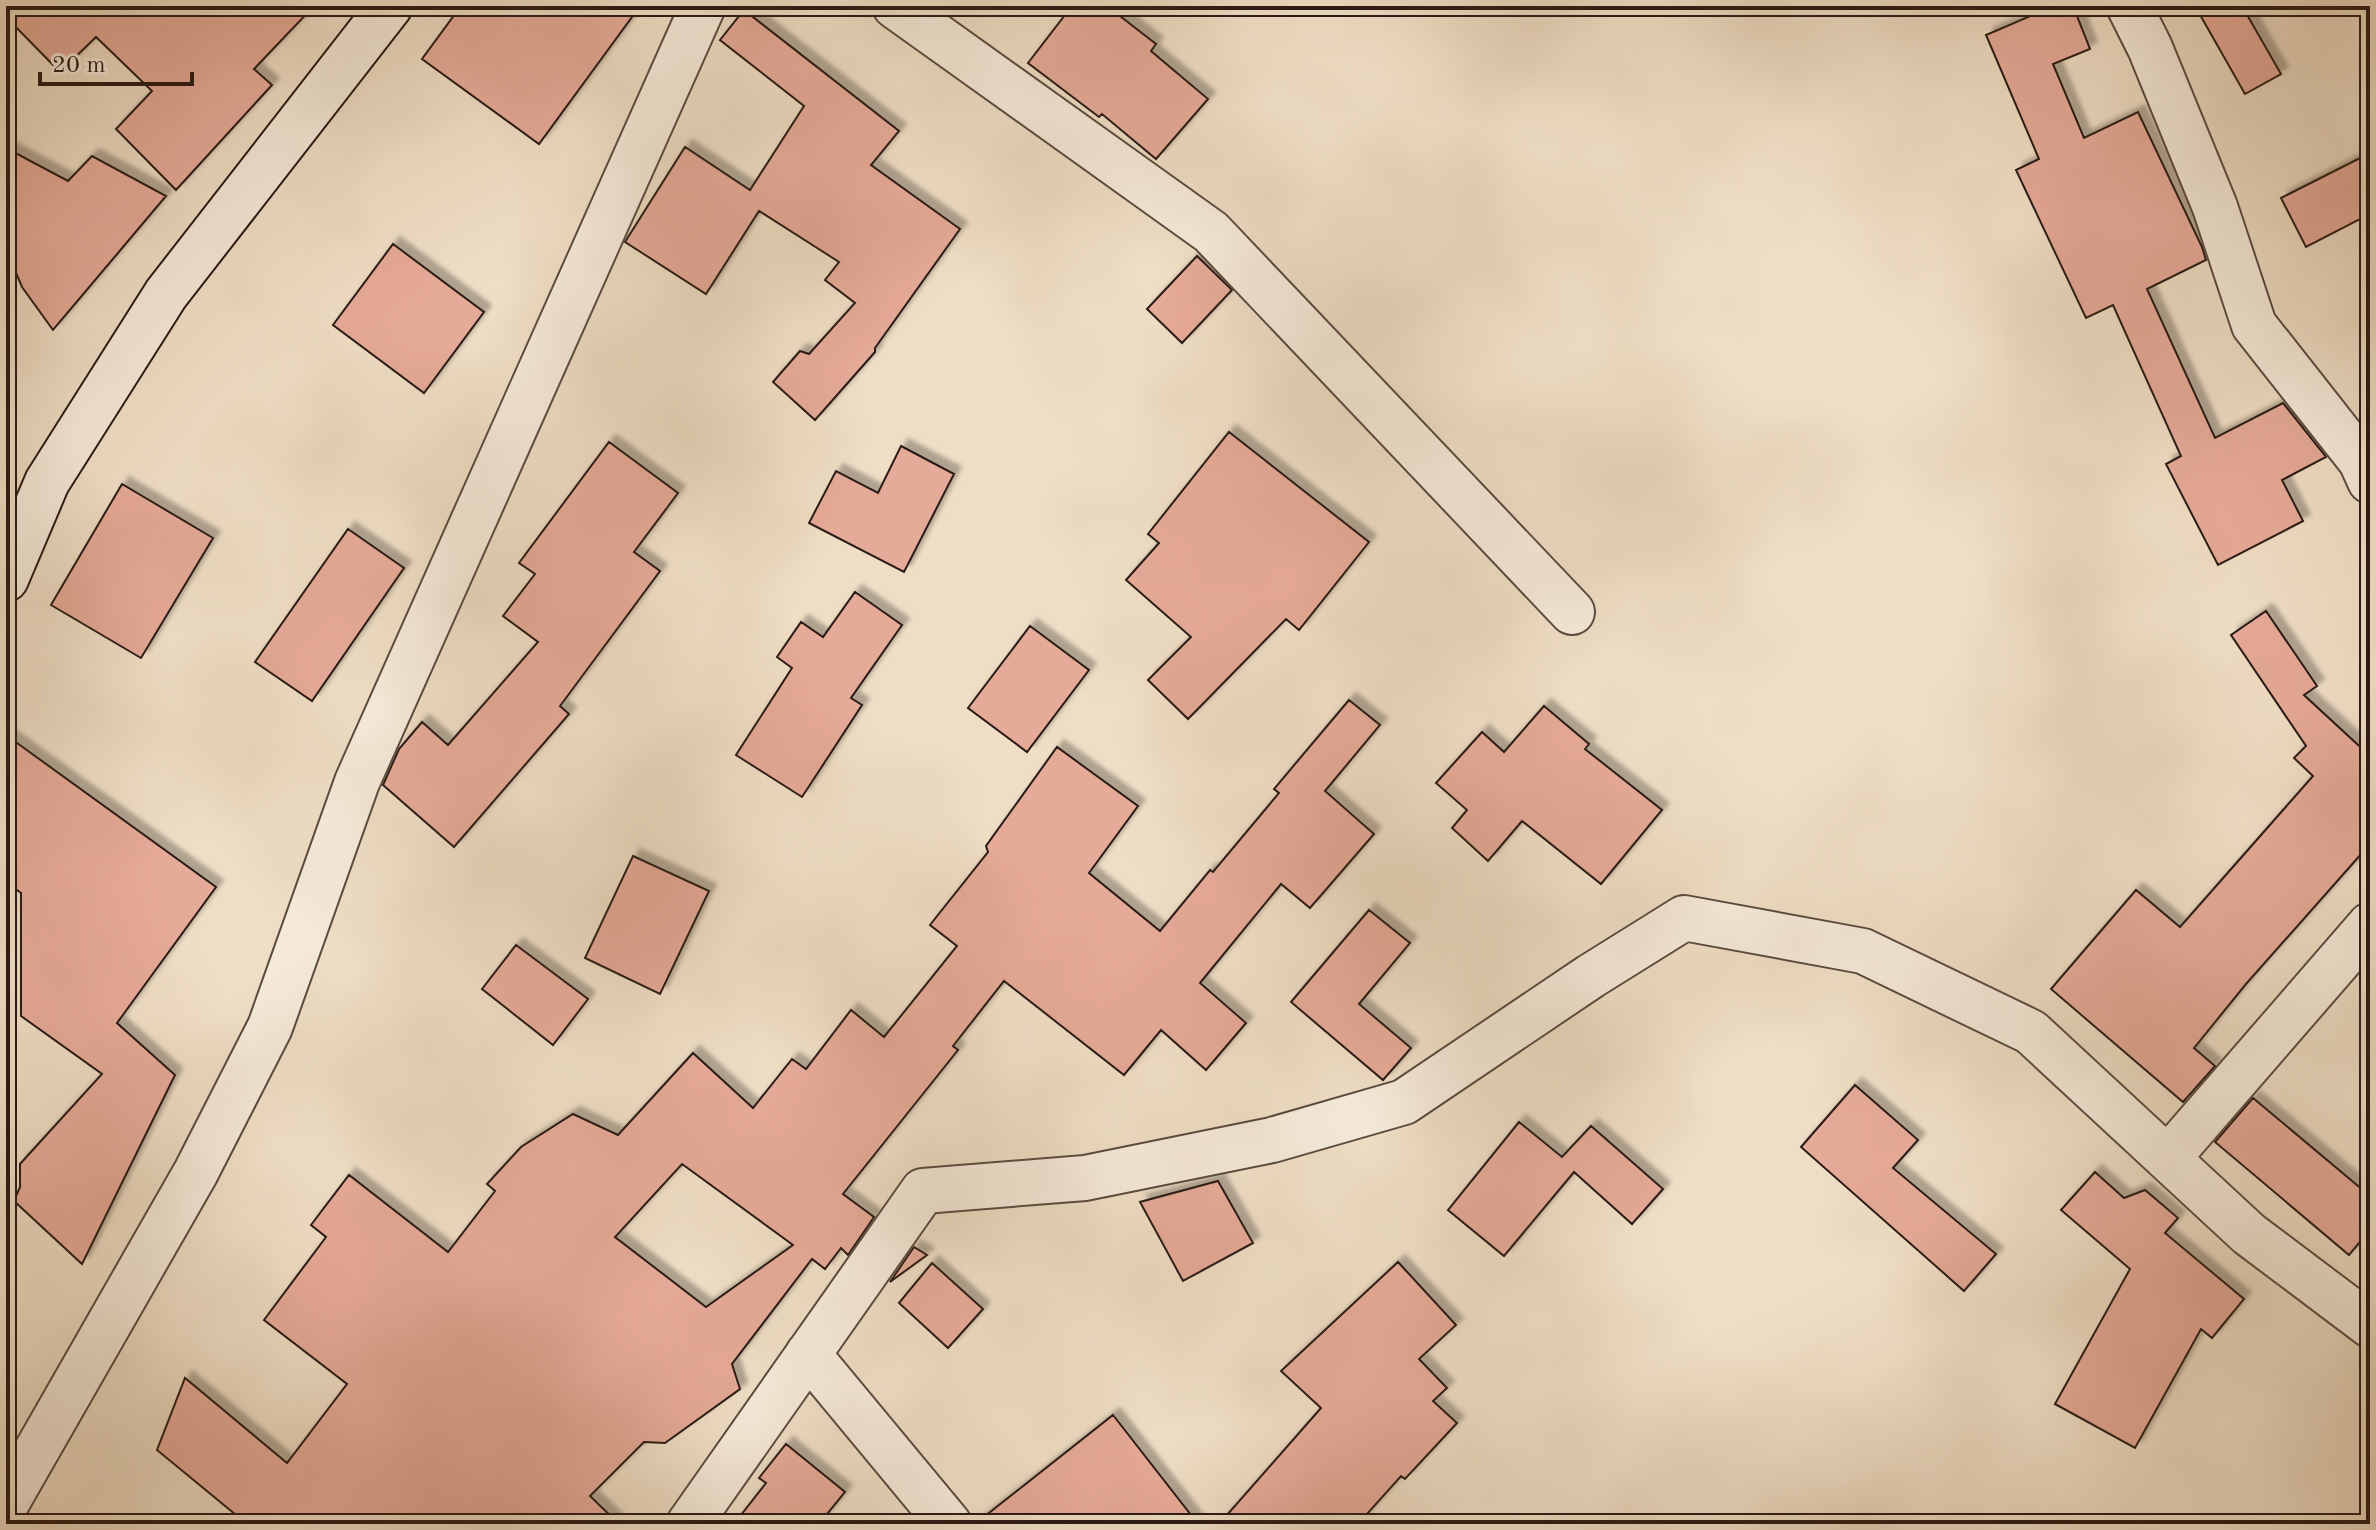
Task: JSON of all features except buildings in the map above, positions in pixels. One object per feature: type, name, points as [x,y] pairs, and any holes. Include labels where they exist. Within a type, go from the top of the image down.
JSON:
[{"type":"street","points":[[6,579],[47,482],[166,294],[390,6]]},
{"type":"street","points":[[6,1504],[196,1172],[270,1027],[357,782],[703,6]]},
{"type":"street","points":[[895,6],[1211,232],[1572,612]]},
{"type":"street","points":[[2129,6],[2150,48],[2215,207],[2254,325],[2361,461],[2370,481]]},
{"type":"street","points":[[689,1524],[923,1191],[1085,1178],[1272,1140],[1404,1102],[1591,976],[1684,918],[1863,951],[2031,1032],[2249,1234],[2370,1325]]},
{"type":"street","points":[[2168,1158],[2370,925]]},
{"type":"street","points":[[808,1354],[949,1524]]}]
